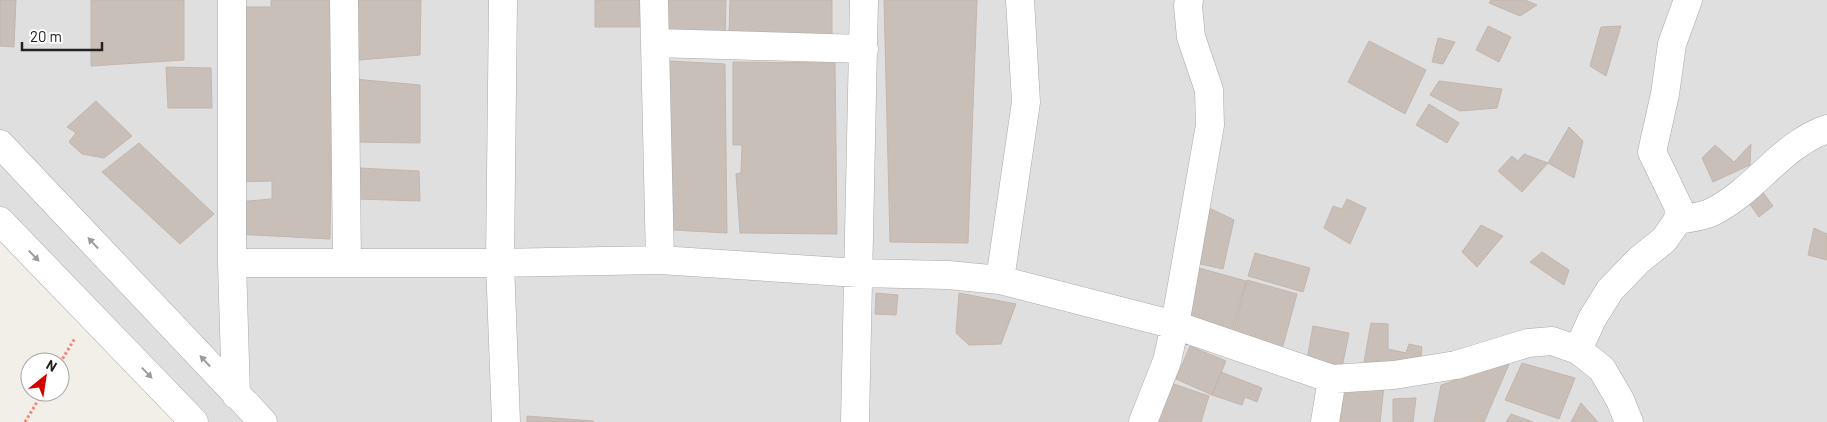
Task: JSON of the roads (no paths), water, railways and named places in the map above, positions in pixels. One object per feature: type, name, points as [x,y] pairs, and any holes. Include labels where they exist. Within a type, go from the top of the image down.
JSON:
[{"type":"street","points":[[232,0],[232,263],[236,395]]},
{"type":"street","points":[[344,0],[347,262]]},
{"type":"street","points":[[503,0],[500,264],[506,422]]},
{"type":"street","points":[[654,0],[660,260]]},
{"type":"street","points":[[855,422],[864,0]]},
{"type":"street","points":[[1000,280],[1026,102],[1020,0]]},
{"type":"street","points":[[1143,422],[1167,361],[1210,125],[1209,90],[1191,37],[1189,0]]},
{"type":"street","points":[[1578,350],[1592,319],[1610,290],[1639,260],[1664,240],[1678,220],[1679,208],[1652,152],[1665,94],[1672,44],[1688,0]]},
{"type":"street","points":[[655,43],[864,49]]},
{"type":"street","points":[[1678,220],[1710,214],[1727,204],[1799,142],[1827,129]]},
{"type":"street","points":[[0,144],[263,422]]},
{"type":"street","points":[[0,221],[194,422]]},
{"type":"street","points":[[232,263],[500,264],[660,260],[858,273],[948,275],[1000,280],[1175,325],[1332,379],[1394,375],[1456,366],[1528,343],[1552,341],[1578,350],[1602,369],[1620,400],[1629,422]]},
{"type":"street","points":[[1325,422],[1332,379]]}]
